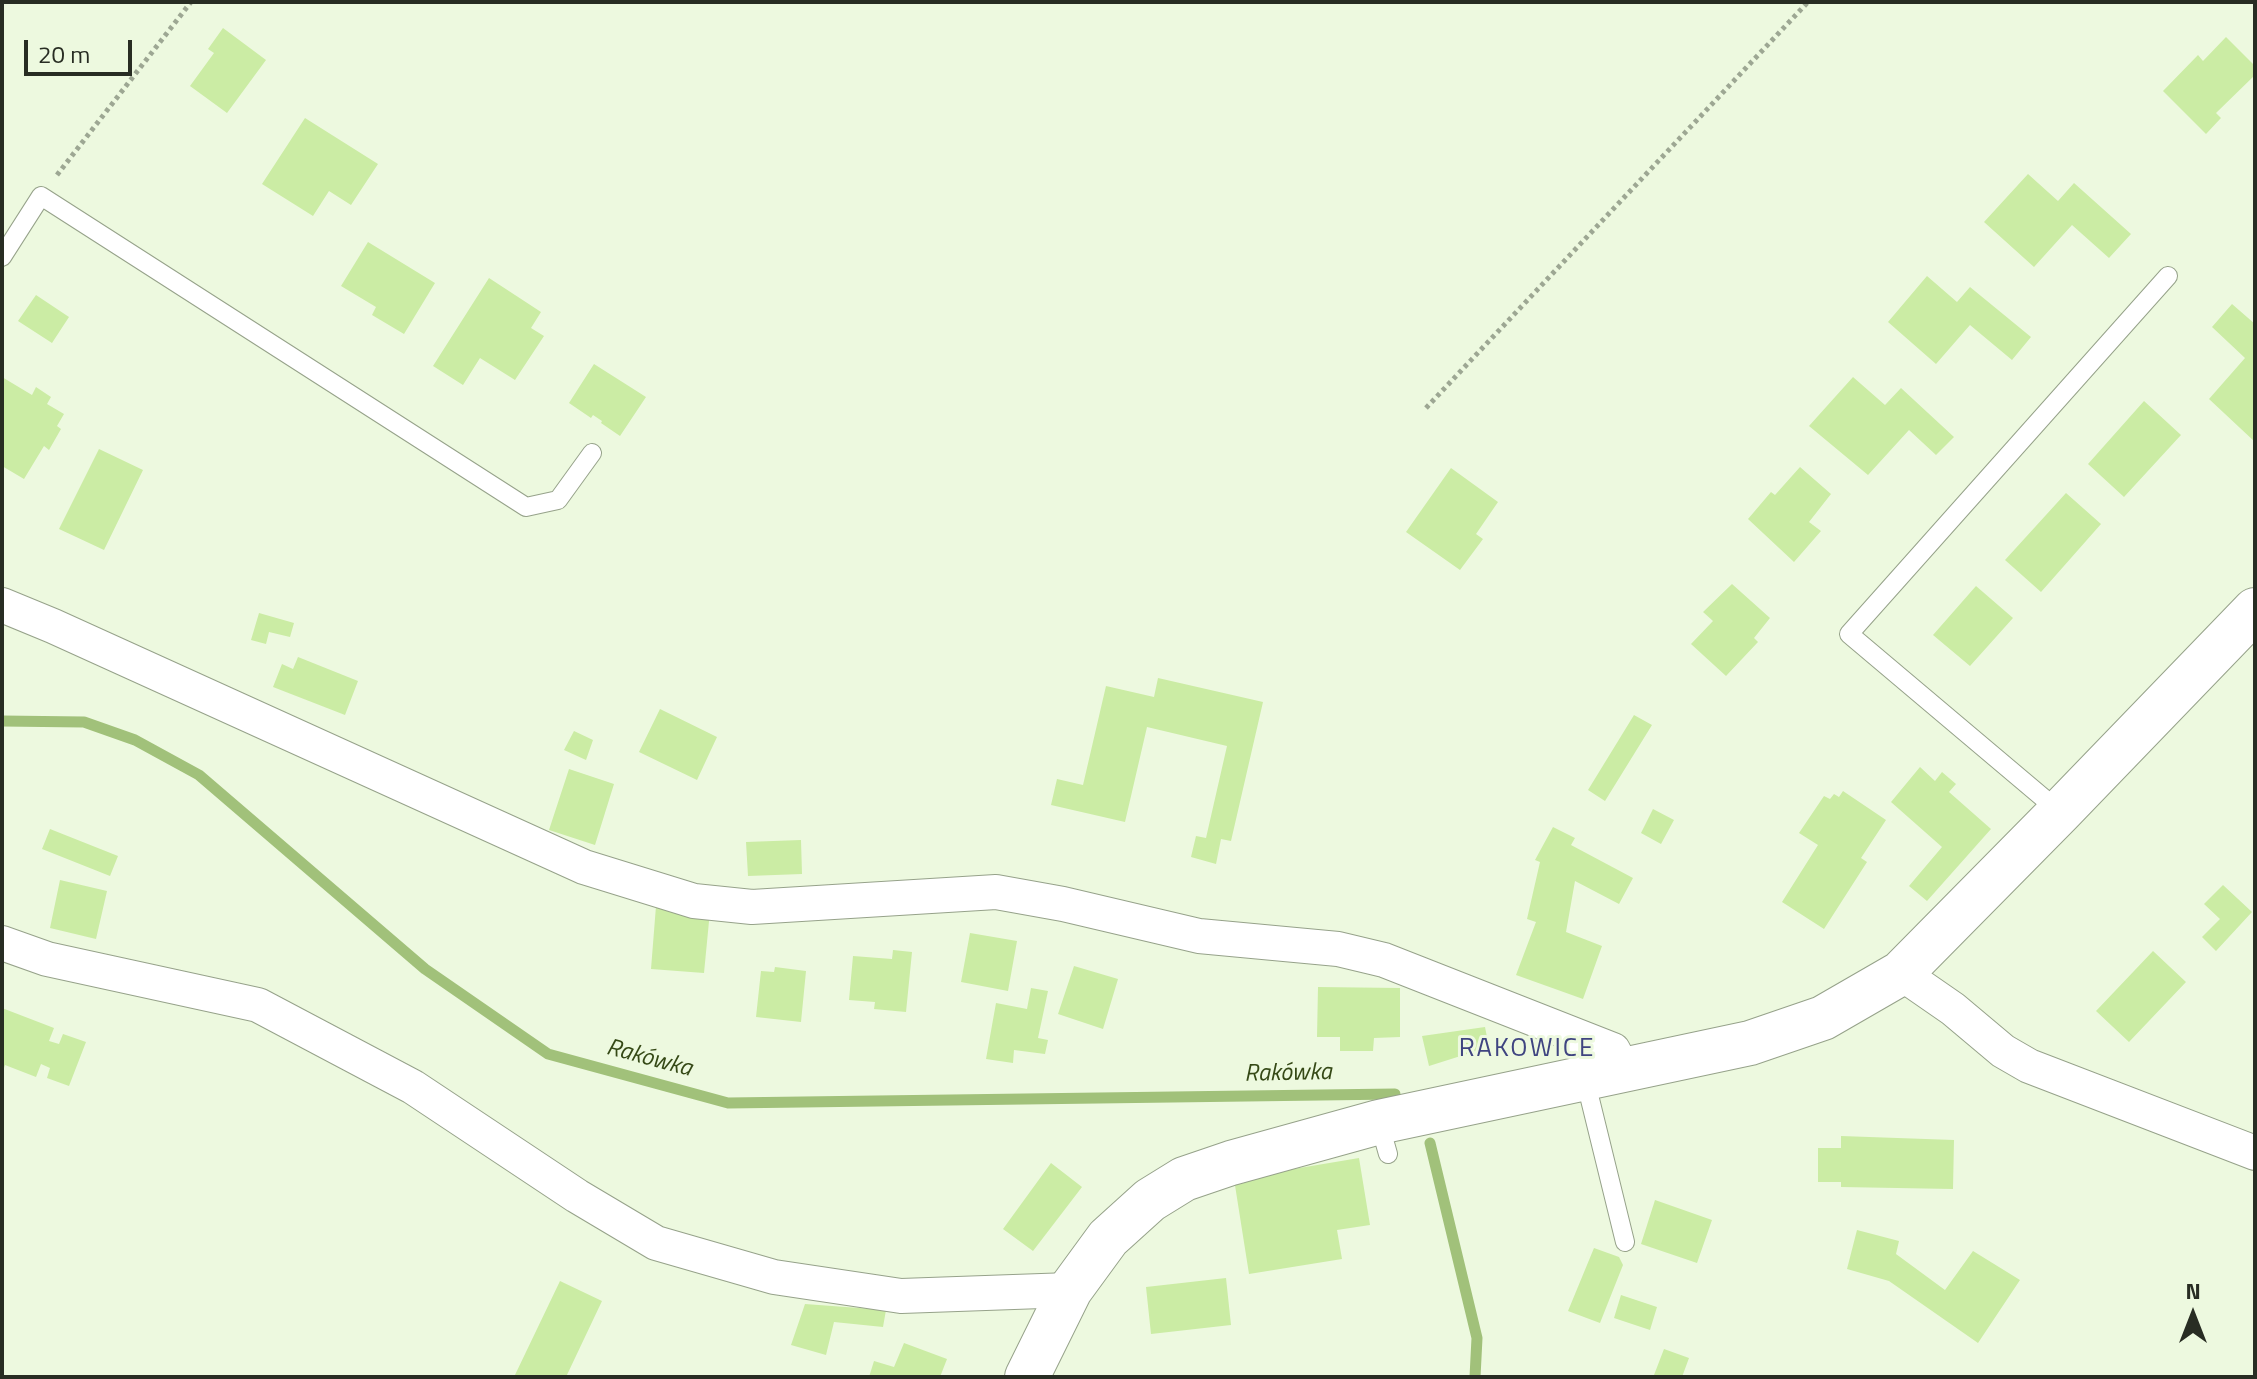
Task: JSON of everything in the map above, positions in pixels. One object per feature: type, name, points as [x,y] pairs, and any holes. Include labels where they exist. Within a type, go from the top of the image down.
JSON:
[{"type":"street","points":[[2,605],[584,867],[694,901],[752,907],[996,892],[1063,904],[1199,936],[1338,949],[1384,960],[1613,1050],[1604,1075]]},
{"type":"street","points":[[1027,1377],[1070,1290],[1108,1238],[1150,1200],[1184,1179],[1231,1163],[1384,1138],[1604,1075],[1750,1043],[1823,1018],[1901,973],[2255,610]]},
{"type":"street","points":[[2,943],[47,959],[258,1005],[413,1087],[577,1196],[656,1243],[774,1277],[901,1296],[1070,1290]]},
{"type":"street","points":[[1901,973],[1953,1009],[2003,1051],[2029,1066],[2255,1153]]},
{"type":"lane","points":[[2,257],[41,196],[526,507],[558,500],[592,453]]},
{"type":"lane","points":[[2060,812],[1849,634],[2168,276]]},
{"type":"lane","points":[[1604,1075],[1625,1242]]},
{"type":"path","points":[[41,196],[191,2]]},
{"type":"path","points":[[1426,408],[1808,2]]},
{"type":"building","points":[[223,28],[266,60],[227,113],[190,86],[214,53],[208,49]]},
{"type":"building","points":[[2226,37],[2255,66],[2255,75],[2216,113],[2221,118],[2206,134],[2163,91],[2198,55],[2203,61]]},
{"type":"building","points":[[305,118],[378,164],[351,205],[329,191],[313,216],[262,184]]},
{"type":"building","points":[[2028,174],[2058,201],[2074,183],[2131,234],[2109,258],[2072,225],[2034,267],[1984,222]]},
{"type":"building","points":[[368,242],[435,283],[404,334],[372,315],[376,307],[341,286]]},
{"type":"building","points":[[1927,276],[1957,302],[1970,287],[2031,337],[2012,360],[1970,325],[1936,364],[1888,322]]},
{"type":"building","points":[[489,278],[541,312],[531,328],[544,336],[515,380],[480,358],[463,385],[433,366]]},
{"type":"building","points":[[36,295],[69,317],[52,343],[18,321]]},
{"type":"building","points":[[2232,304],[2255,324],[2255,442],[2209,399],[2245,358],[2212,327]]},
{"type":"building","points":[[594,364],[646,397],[620,436],[593,415],[591,418],[569,403]]},
{"type":"building","points":[[2,377],[32,395],[36,387],[51,397],[47,404],[64,414],[57,426],[61,429],[49,450],[44,446],[24,479],[2,466]]},
{"type":"building","points":[[1853,377],[1885,405],[1901,388],[1954,437],[1936,455],[1909,430],[1868,475],[1809,426]]},
{"type":"building","points":[[2144,401],[2181,435],[2124,497],[2088,464]]},
{"type":"building","points":[[99,449],[143,470],[104,550],[59,529]]},
{"type":"building","points":[[1800,467],[1831,494],[1809,522],[1821,531],[1794,562],[1748,519],[1771,492],[1775,495]]},
{"type":"building","points":[[1451,468],[1498,502],[1476,534],[1483,539],[1460,570],[1406,532]]},
{"type":"building","points":[[2066,493],[2101,524],[2041,592],[2005,560]]},
{"type":"building","points":[[1732,584],[1770,618],[1754,638],[1758,642],[1726,676],[1691,644],[1713,621],[1703,612]]},
{"type":"building","points":[[1976,586],[2013,618],[1970,666],[1933,635]]},
{"type":"building","points":[[259,613],[294,623],[290,637],[269,632],[266,644],[251,640]]},
{"type":"building","points":[[298,657],[358,681],[345,715],[273,687],[282,664],[293,669]]},
{"type":"building","points":[[1158,678],[1263,702],[1231,841],[1221,839],[1216,864],[1191,857],[1196,836],[1206,838],[1227,746],[1147,727],[1125,822],[1051,805],[1057,779],[1083,785],[1106,686],[1154,697]]},
{"type":"building","points":[[660,709],[717,737],[697,780],[639,752]]},
{"type":"building","points":[[1634,715],[1652,725],[1605,801],[1588,790]]},
{"type":"building","points":[[574,731],[593,740],[586,760],[564,750]]},
{"type":"building","points":[[1920,767],[1935,781],[1942,772],[1956,784],[1949,792],[1991,829],[1927,901],[1909,886],[1942,847],[1891,802]]},
{"type":"building","points":[[569,769],[614,784],[595,845],[549,830]]},
{"type":"building","points":[[1843,791],[1886,820],[1861,858],[1867,862],[1824,929],[1782,902],[1818,845],[1799,833],[1824,796],[1830,799],[1834,794],[1839,797]]},
{"type":"building","points":[[1653,809],[1674,820],[1661,844],[1641,833]]},
{"type":"building","points":[[1553,827],[1575,838],[1571,845],[1633,878],[1619,904],[1575,881],[1566,932],[1602,946],[1583,999],[1516,975],[1536,922],[1527,919],[1540,862],[1535,860]]},
{"type":"building","points":[[50,829],[118,856],[110,876],[42,849]]},
{"type":"building","points":[[801,840],[802,874],[748,876],[746,842]]},
{"type":"building","points":[[60,880],[107,891],[96,939],[50,928]]},
{"type":"building","points":[[2223,885],[2252,912],[2216,951],[2202,937],[2220,919],[2204,904]]},
{"type":"building","points":[[656,906],[710,911],[704,973],[651,969]]},
{"type":"building","points":[[970,933],[1017,941],[1008,991],[961,982]]},
{"type":"building","points":[[893,950],[912,952],[906,1012],[874,1009],[875,1002],[849,1000],[853,956],[892,959]]},
{"type":"building","points":[[2153,951],[2186,982],[2129,1042],[2096,1011]]},
{"type":"building","points":[[1074,966],[1118,979],[1103,1029],[1058,1014]]},
{"type":"building","points":[[775,967],[806,971],[801,1022],[756,1017],[761,971],[774,972]]},
{"type":"building","points":[[1318,987],[1400,988],[1400,1037],[1374,1038],[1373,1051],[1340,1051],[1340,1037],[1317,1037]]},
{"type":"building","points":[[1031,988],[1048,991],[1038,1038],[1048,1040],[1045,1054],[1014,1050],[1013,1063],[986,1059],[996,1003],[1027,1009]]},
{"type":"building","points":[[2,1008],[54,1028],[49,1041],[59,1044],[63,1034],[86,1042],[69,1086],[47,1078],[50,1068],[41,1064],[36,1077],[5,1065],[2,1067]]},
{"type":"building","points":[[1485,1027],[1489,1047],[1429,1066],[1422,1036]]},
{"type":"building","points":[[1841,1136],[1954,1140],[1953,1189],[1841,1187],[1841,1182],[1818,1182],[1818,1148],[1841,1148]]},
{"type":"building","points":[[1359,1158],[1370,1225],[1337,1230],[1342,1259],[1249,1274],[1234,1179]]},
{"type":"building","points":[[1051,1163],[1082,1187],[1033,1251],[1003,1229]]},
{"type":"building","points":[[1655,1200],[1712,1220],[1697,1263],[1641,1244]]},
{"type":"building","points":[[1857,1230],[1899,1241],[1896,1254],[1945,1290],[1973,1251],[2020,1280],[1978,1343],[1889,1281],[1847,1269]]},
{"type":"building","points":[[1594,1248],[1619,1257],[1623,1265],[1600,1323],[1568,1311]]},
{"type":"building","points":[[1226,1278],[1231,1325],[1151,1334],[1146,1287]]},
{"type":"building","points":[[560,1281],[602,1301],[566,1377],[514,1377]]},
{"type":"building","points":[[1621,1295],[1657,1307],[1650,1330],[1614,1318]]},
{"type":"building","points":[[805,1304],[886,1310],[883,1327],[834,1322],[826,1355],[791,1345]]},
{"type":"building","points":[[904,1343],[947,1359],[940,1377],[869,1377],[874,1361],[894,1367]]},
{"type":"building","points":[[1664,1349],[1689,1358],[1682,1377],[1654,1375]]},
{"type":"waterway","name":"Rakówka","points":[[2,721],[84,722],[135,740],[199,775],[425,969],[548,1054],[728,1103],[1395,1094]]},
{"type":"waterway","name":"Rakówka","points":[[1430,1143],[1477,1338],[1475,1377]]},
{"type":"district","name":"RAKOWICE","points":[[1527,1050]]}]
